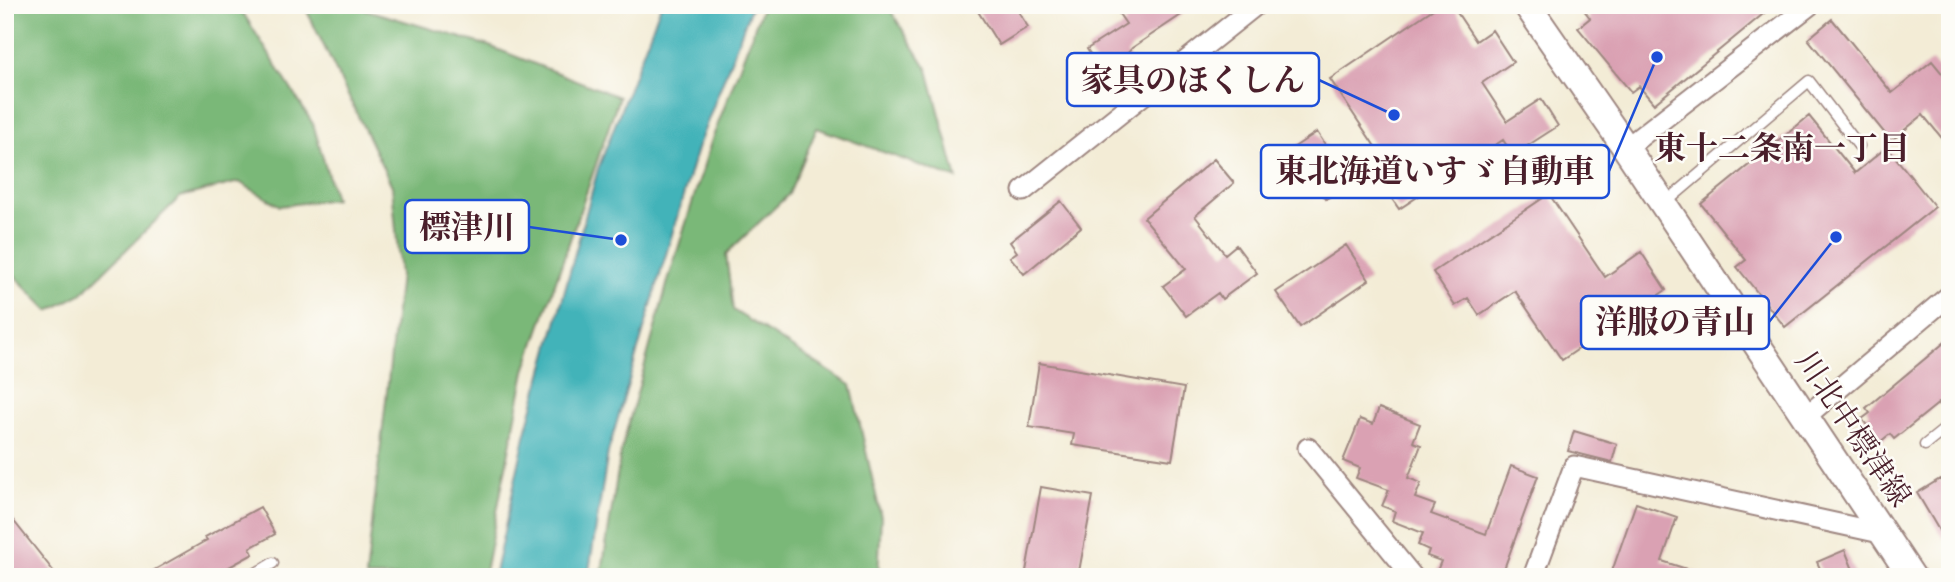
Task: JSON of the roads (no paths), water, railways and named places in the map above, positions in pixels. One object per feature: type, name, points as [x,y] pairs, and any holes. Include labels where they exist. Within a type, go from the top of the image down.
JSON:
[{"type":"main road","name":"川北中標津線","points":[[1527,5],[1626,148],[1912,577]]},
{"type":"street","points":[[1626,148],[1810,5]]},
{"type":"street","points":[[1023,191],[1247,8]]},
{"type":"street","points":[[1804,418],[1950,295]]},
{"type":"street","points":[[1308,448],[1413,577]]},
{"type":"street","points":[[1533,577],[1574,467],[1885,534]]},
{"type":"lane","points":[[1664,205],[1810,81],[1859,146]]},
{"type":"lane","points":[[1925,445],[1950,425]]},
{"type":"lane","points":[[250,577],[273,563]]},
{"type":"water","points":[[661,5],[752,5],[697,149],[608,452],[588,577],[494,577],[525,436],[598,169]]},
{"type":"place","name":"東北海道いすゞ自動車","points":[[1657,57]]},
{"type":"place","name":"家具のほくしん","points":[[1394,115]]},
{"type":"place","name":"洋服の青山","points":[[1836,237]]},
{"type":"place","name":"標津川","points":[[621,240]]},
{"type":"district","name":"東十二条南一丁目","points":[[1782,149]]}]
